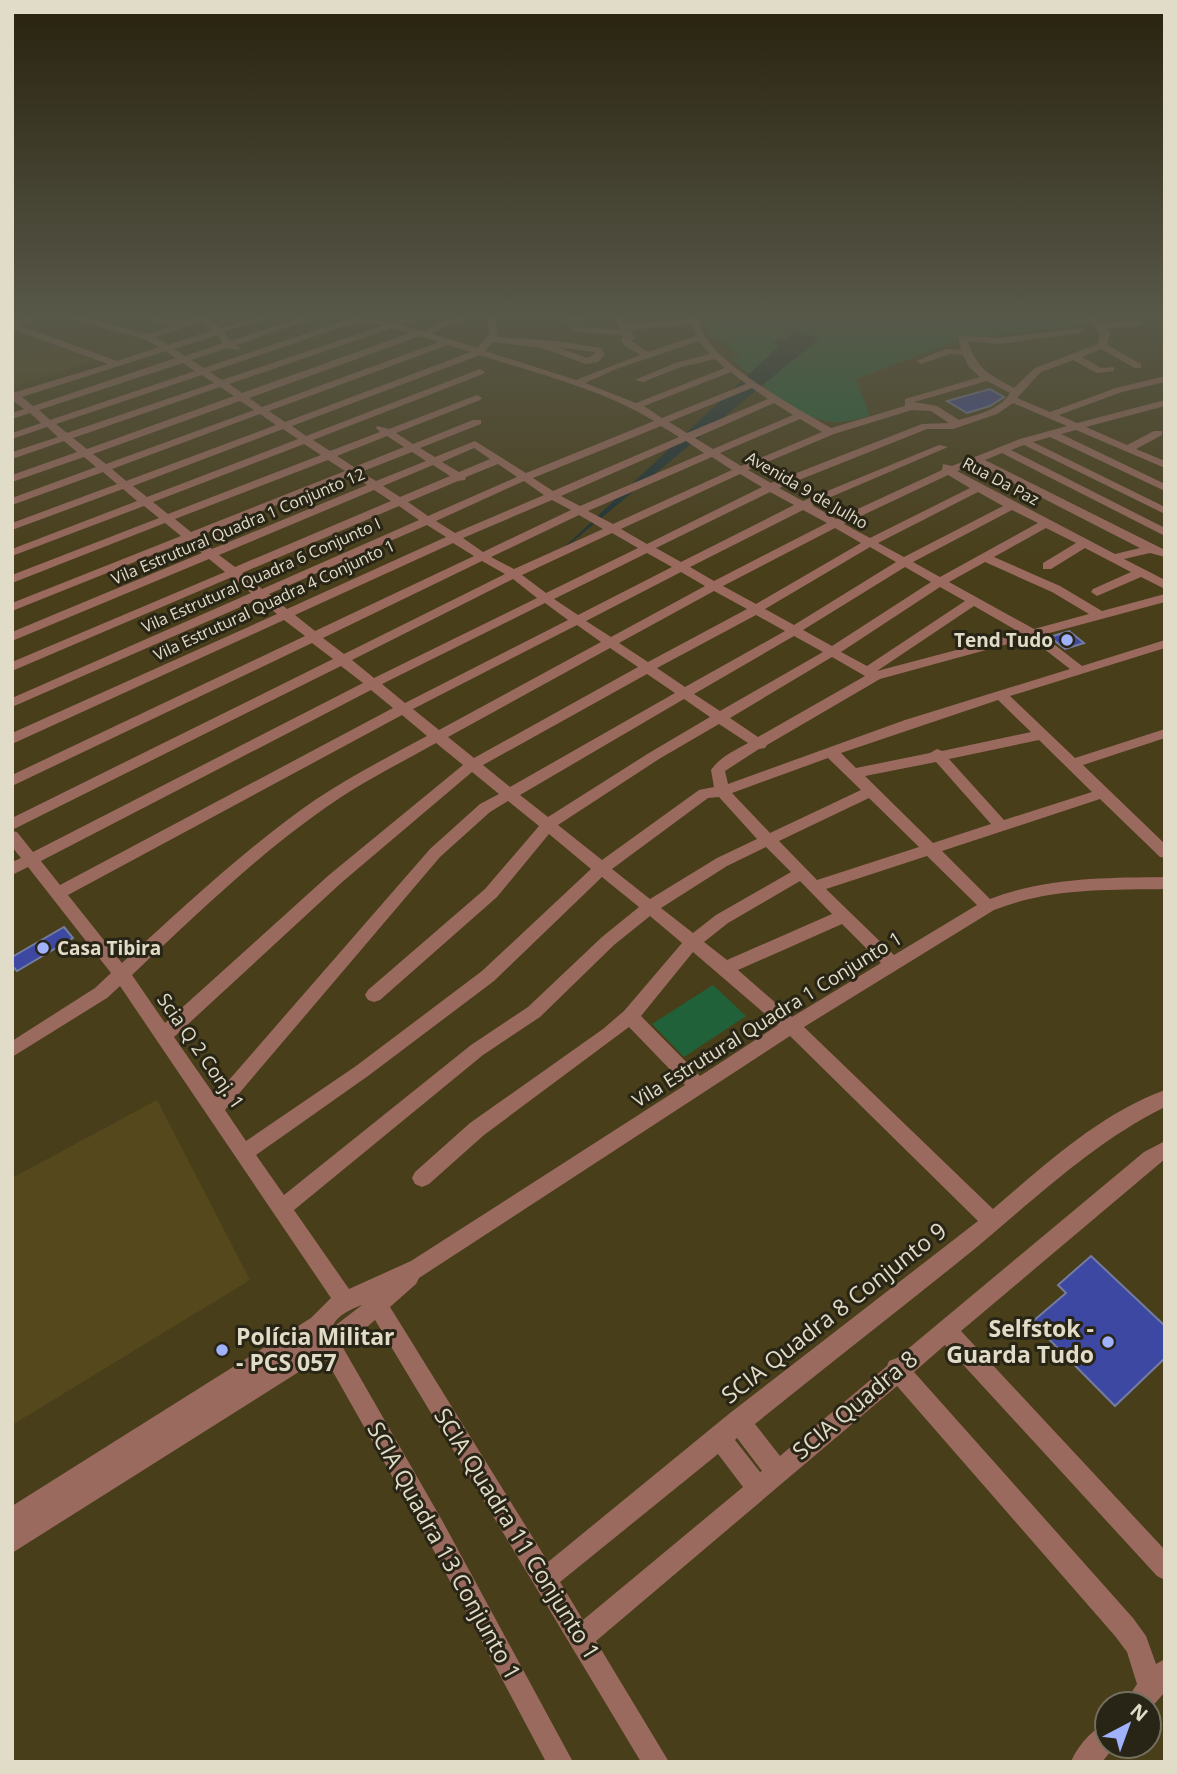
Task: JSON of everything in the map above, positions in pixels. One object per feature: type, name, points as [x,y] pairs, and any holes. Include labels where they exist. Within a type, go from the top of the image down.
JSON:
[{"type":"street","points":[[17,399],[127,484],[284,614],[549,824],[725,968],[791,1026],[993,1222]]},
{"type":"street","points":[[12,416],[64,399]]},
{"type":"street","points":[[12,436],[121,399]]},
{"type":"street","points":[[12,456],[178,399]]},
{"type":"street","points":[[12,479],[241,399]]},
{"type":"street","points":[[244,399],[454,538],[514,574],[760,745]]},
{"type":"street","points":[[12,502],[296,399]]},
{"type":"street","points":[[330,399],[461,478]]},
{"type":"street","points":[[12,527],[357,399]]},
{"type":"street","points":[[12,552],[412,399]]},
{"type":"street","points":[[12,579],[475,399]]},
{"type":"street","points":[[477,399],[475,444],[497,460],[552,495],[871,674],[1165,598]]},
{"type":"street","name":"Avenida 9 de Julho","points":[[617,399],[636,406],[740,470],[1033,634],[1079,670]]},
{"type":"street","points":[[636,406],[655,399]]},
{"type":"street","name":"Vila Estrutural Quadra 6 Conjunto I","points":[[12,703],[427,519],[716,399]]},
{"type":"street","points":[[775,399],[830,432]]},
{"type":"street","name":"Vila Estrutural Quadra 4 Conjunto 1","points":[[12,739],[454,538],[775,399]]},
{"type":"street","points":[[911,407],[908,401],[915,399]]},
{"type":"street","points":[[12,869],[372,684],[771,486],[926,426],[974,420],[1009,399]]},
{"type":"street","points":[[1019,399],[1048,416],[1165,465]]},
{"type":"street","points":[[1048,416],[1095,399]]},
{"type":"street","points":[[12,1050],[101,993],[227,877],[283,831],[323,802],[436,737],[716,585],[836,523],[948,471],[1049,433],[1165,403]]},
{"type":"street","points":[[12,825],[514,574],[740,470],[830,432],[911,407],[933,408],[953,424]]},
{"type":"street","points":[[12,781],[580,510],[801,415]]},
{"type":"street","points":[[12,607],[477,422]]},
{"type":"street","name":"Rua Da Paz","points":[[953,424],[943,447],[948,471],[1165,585]]},
{"type":"street","points":[[1049,433],[1165,488]]},
{"type":"street","points":[[1127,449],[1158,433]]},
{"type":"street","points":[[1024,441],[1165,510]]},
{"type":"street","name":"Vila Estrutural Quadra 1 Conjunto 12","points":[[12,637],[475,444]]},
{"type":"street","points":[[58,893],[404,709],[803,505],[943,447]]},
{"type":"street","points":[[1002,449],[1165,533]]},
{"type":"street","points":[[12,667],[461,478],[497,460]]},
{"type":"street","points":[[977,460],[1165,554]]},
{"type":"street","points":[[164,1035],[335,879],[472,765],[757,609],[869,543],[978,488]]},
{"type":"street","points":[[215,1108],[435,853],[485,808],[795,630],[906,561],[1013,505]]},
{"type":"street","points":[[374,995],[491,893],[549,824],[654,755],[832,652],[941,581],[1047,523]]},
{"type":"street","points":[[1047,566],[1085,543]]},
{"type":"street","points":[[1114,558],[1151,549]]},
{"type":"street","points":[[985,557],[1056,589],[1099,615]]},
{"type":"street","points":[[1097,592],[1142,572]]},
{"type":"street","points":[[892,964],[768,841],[722,791],[718,770],[726,762],[760,745],[871,674],[975,600]]},
{"type":"street","points":[[246,1152],[362,1071],[488,976],[602,868],[704,794],[722,791],[910,723],[1165,644]]},
{"type":"street","points":[[1000,695],[1101,794],[1164,851]]},
{"type":"street","points":[[1071,764],[1165,733]]},
{"type":"street","points":[[853,774],[937,754],[1040,735]]},
{"type":"street","points":[[831,752],[988,906]]},
{"type":"street","points":[[937,754],[1001,826]]},
{"type":"street","points":[[282,1208],[477,1050],[534,1012],[608,940],[650,907],[694,877],[870,791]]},
{"type":"street","points":[[816,886],[1101,794]]},
{"type":"street","name":"Scia Q 2 Conj. 1","points":[[12,836],[123,975],[246,1152],[344,1300]]},
{"type":"street","points":[[422,1178],[478,1129],[630,1016],[692,942],[722,919],[802,873]]},
{"type":"street","name":"Vila Estrutural Quadra 1 Conjunto 1","points":[[322,1334],[346,1332],[374,1299],[418,1268],[791,1026],[988,906],[1012,895],[1047,887],[1165,883]]},
{"type":"street","points":[[725,968],[844,916]]},
{"type":"street","points":[[630,1016],[699,1087]]},
{"type":"street","name":"SCIA Quadra 8 Conjunto 9","points":[[544,1580],[719,1437],[993,1222],[1075,1153],[1115,1124],[1164,1100]]},
{"type":"street","name":"SCIA Quadra 8","points":[[582,1638],[897,1369],[1165,1149]]},
{"type":"street","points":[[12,1541],[322,1334],[331,1310],[344,1300],[374,1299]]},
{"type":"street","name":"SCIA Quadra 11 Conjunto 1","points":[[374,1299],[656,1762]]},
{"type":"street","points":[[946,1331],[1165,1568]]},
{"type":"street","points":[[12,1520],[322,1334]]},
{"type":"street","name":"SCIA Quadra 13 Conjunto 1","points":[[322,1334],[435,1530],[560,1762]]},
{"type":"street","points":[[897,1369],[1124,1627],[1137,1645],[1151,1688]]},
{"type":"street","points":[[738,1422],[777,1471]]},
{"type":"street","points":[[719,1437],[757,1487]]},
{"type":"shaded area","points":[[157,1100],[250,1280],[12,1425],[12,1178]]},
{"type":"green space","points":[[780,399],[863,399],[870,416],[849,421],[827,421],[814,418]]},
{"type":"green space","points":[[713,985],[746,1016],[684,1057],[652,1024]]},
{"type":"water","points":[[723,399],[746,399],[555,556]]},
{"type":"building","points":[[1001,399],[990,406],[967,413],[947,401]]},
{"type":"building","name":"Tend Tudo","points":[[1069,631],[1084,643],[1065,649],[1050,637]]},
{"type":"building","name":"Casa Tibira","points":[[64,927],[73,938],[17,971],[12,966],[12,957]]},
{"type":"building","name":"Selfstok - Guarda Tudo","points":[[1091,1256],[1165,1326],[1165,1358],[1115,1406],[1032,1322],[1066,1293],[1058,1285]]},
{"type":"place","name":"Tend Tudo","points":[[1067,640]]},
{"type":"place","name":"Casa Tibira","points":[[43,948]]},
{"type":"place","name":"Selfstok - Guarda Tudo","points":[[1108,1342]]},
{"type":"place","name":"Polícia Militar - PCS 057","points":[[222,1350]]}]
